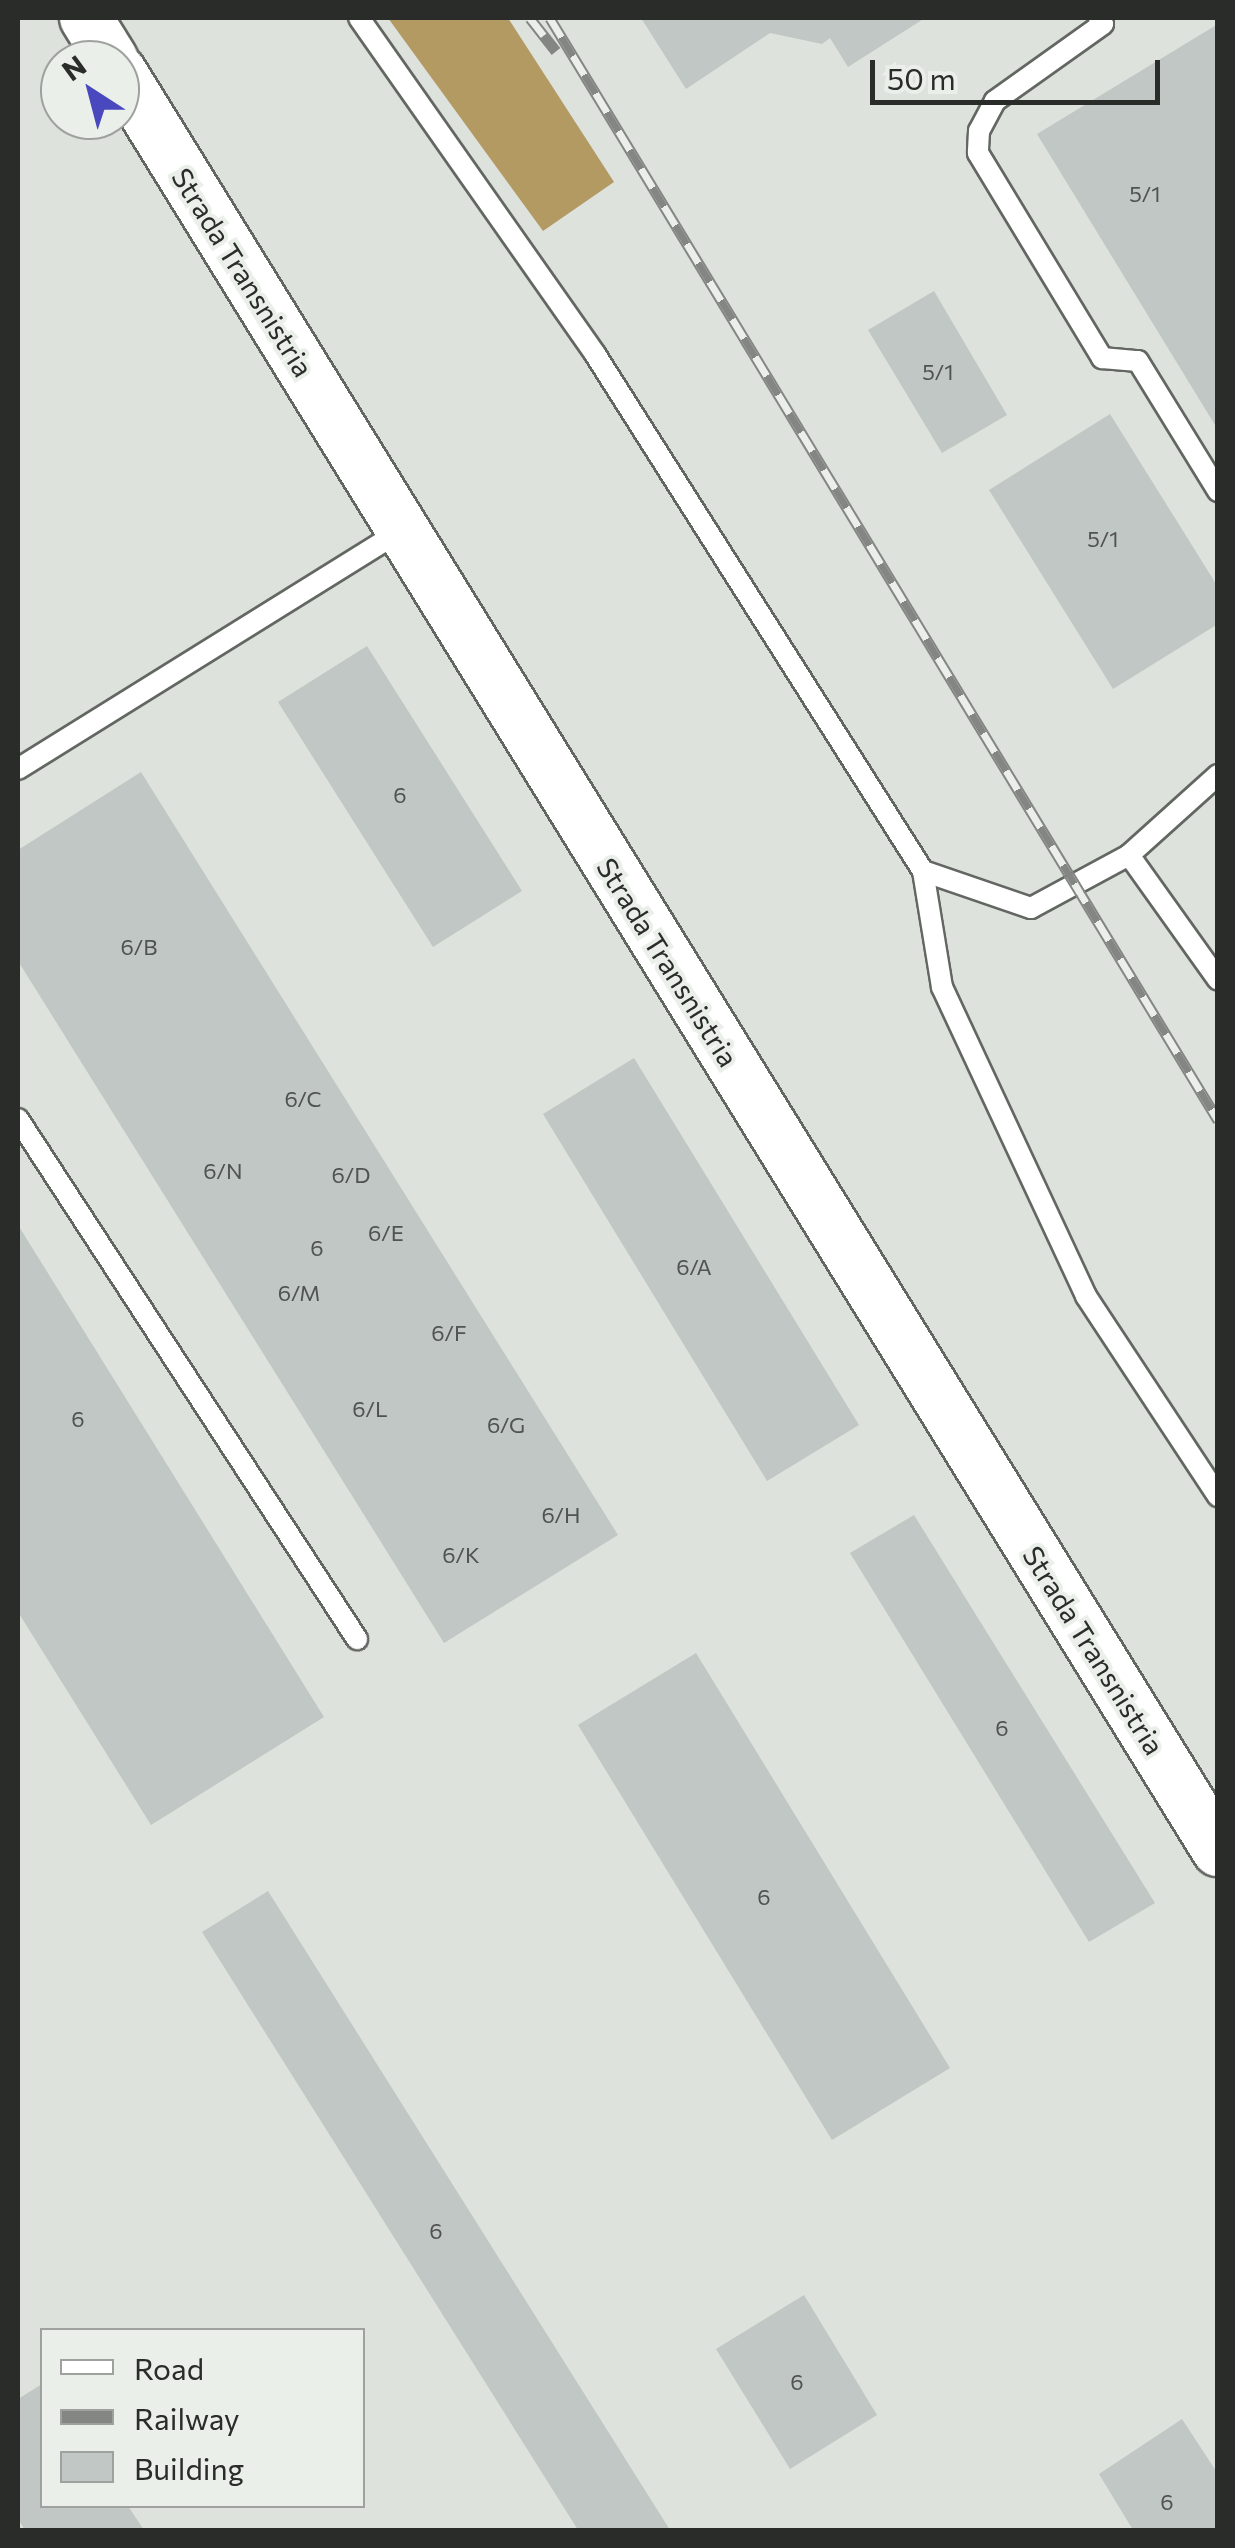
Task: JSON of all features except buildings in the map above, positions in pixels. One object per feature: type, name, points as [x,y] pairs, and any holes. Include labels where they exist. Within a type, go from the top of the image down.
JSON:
[{"type":"street","points":[[86,18],[100,40]]},
{"type":"street","name":"Strada Transnistria","points":[[140,104],[1218,1850]]},
{"type":"lane","points":[[359,18],[595,354],[924,871],[942,987],[1078,1279],[1218,1496]]},
{"type":"lane","points":[[1099,18],[1104,24],[995,101],[979,131],[978,153],[1102,358],[1138,361],[1218,491]]},
{"type":"lane","points":[[18,770],[402,530]]},
{"type":"lane","points":[[924,871],[1031,908],[1129,855],[1218,775]]},
{"type":"lane","points":[[1129,855],[1218,980]]},
{"type":"lane","points":[[18,1119],[356,1639]]},
{"type":"shaded area","points":[[388,18],[508,18],[614,182],[543,231]]},
{"type":"railway","points":[[530,18],[556,51]]},
{"type":"railway","points":[[550,18],[1218,1120]]}]
